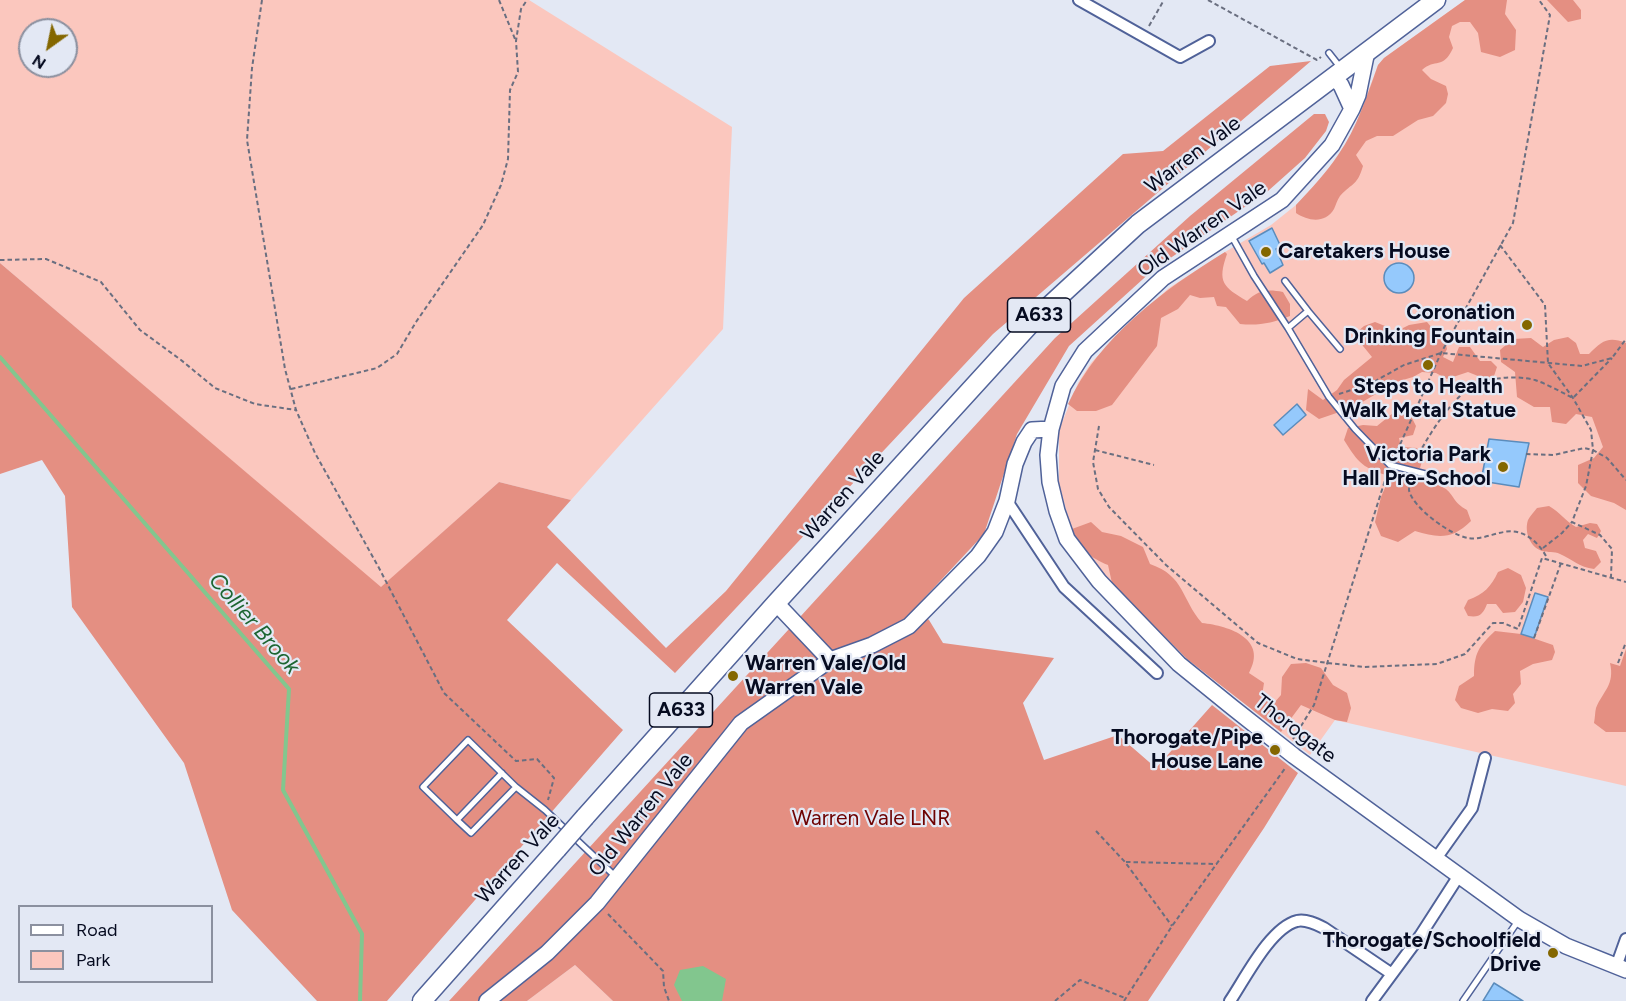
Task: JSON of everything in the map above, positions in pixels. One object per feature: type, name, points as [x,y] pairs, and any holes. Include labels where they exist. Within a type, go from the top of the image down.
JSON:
[{"type":"main road","name":"A633","points":[[1338,74],[1436,0]]},
{"type":"main road","name":"Warren Vale","points":[[422,1001],[776,603],[1035,319],[1138,224],[1338,74]]},
{"type":"street","points":[[1079,0],[1180,57],[1209,41]]},
{"type":"street","name":"Old Warren Vale","points":[[487,1001],[547,953],[597,903],[741,723],[830,660],[872,645],[909,626],[978,556],[995,532],[1007,501],[1015,464],[1024,442],[1032,430],[1051,429],[1063,386],[1085,351],[1163,278],[1282,200],[1332,145],[1358,95],[1367,51]]},
{"type":"street","points":[[1338,74],[1352,109]]},
{"type":"street","name":"Thorogate","points":[[1051,429],[1048,454],[1050,482],[1067,539],[1099,581],[1179,664],[1290,752],[1458,877],[1519,919],[1566,946],[1621,969]]},
{"type":"street","points":[[1007,501],[1064,587],[1157,673]]},
{"type":"street","points":[[776,603],[830,660]]},
{"type":"street","points":[[1435,860],[1472,807],[1485,758]]},
{"type":"street","points":[[1372,1001],[1420,936],[1458,877]]},
{"type":"street","points":[[1230,1001],[1274,936],[1285,926],[1298,920],[1314,922],[1392,974]]},
{"type":"street","points":[[1621,969],[1626,939]]},
{"type":"lane","points":[[1329,52],[1338,74]]},
{"type":"lane","points":[[1231,235],[1329,397],[1355,429],[1390,465],[1445,479]]},
{"type":"lane","points":[[1285,281],[1340,349]]},
{"type":"lane","points":[[1288,328],[1308,311]]},
{"type":"lane","points":[[516,787],[471,833],[423,787],[468,740],[516,787],[545,810],[617,878]]},
{"type":"lane","points":[[457,819],[502,773]]},
{"type":"lane","points":[[1462,1001],[1519,919]]},
{"type":"path","points":[[262,0],[252,68],[247,140],[285,369],[296,410],[315,453],[379,568],[444,693],[516,761],[537,759],[554,778],[545,810]]},
{"type":"path","points":[[499,0],[516,41]]},
{"type":"path","points":[[291,388],[377,368],[397,354],[416,322],[483,225],[501,185],[508,159],[510,90],[518,72],[516,41],[521,9],[526,0]]},
{"type":"path","points":[[1143,37],[1164,0]]},
{"type":"path","points":[[1208,0],[1317,60],[1329,52]]},
{"type":"path","points":[[1055,1001],[1080,980],[1125,1000],[1172,926],[1217,864],[1290,752],[1314,705],[1390,465],[1441,353],[1513,222],[1550,15],[1539,0]]},
{"type":"path","points":[[1500,245],[1545,305],[1548,363],[1573,398],[1591,430],[1593,450],[1586,486],[1572,522],[1542,549]]},
{"type":"path","points":[[0,260],[46,259],[101,282],[140,330],[215,388],[255,404],[296,410]]},
{"type":"path","points":[[1573,398],[1612,358],[1626,339]]},
{"type":"path","points":[[1329,397],[1370,384],[1404,365],[1441,353],[1582,366],[1612,358]]},
{"type":"path","points":[[1547,558],[1542,549],[1529,536],[1506,531],[1485,537],[1468,538],[1452,533],[1428,517],[1409,491],[1410,471],[1425,441],[1461,395],[1484,381],[1509,377],[1535,380],[1573,398]]},
{"type":"path","points":[[1099,426],[1093,462],[1098,489],[1109,507],[1166,565],[1258,643],[1297,659],[1364,666],[1437,664],[1465,654],[1493,623],[1503,623],[1518,629],[1542,558],[1626,582]]},
{"type":"path","points":[[1526,454],[1554,455],[1584,448],[1593,450],[1607,458],[1626,480]]},
{"type":"path","points":[[1095,450],[1154,465]]},
{"type":"path","points":[[1572,522],[1600,535],[1612,549],[1611,577]]},
{"type":"path","points":[[1534,638],[1561,563]]},
{"type":"path","points":[[1618,663],[1626,642]]},
{"type":"path","points":[[1096,831],[1125,862],[1172,926]]},
{"type":"path","points":[[1125,862],[1217,864]]},
{"type":"path","points":[[597,903],[663,970],[664,987],[669,1001]]},
{"type":"green space","points":[[0,0],[529,0],[732,127],[723,329],[571,500],[499,482],[381,588],[0,263]]},
{"type":"green space","points":[[1465,0],[1626,0],[1626,786],[1335,720],[1310,755],[1187,659],[1101,572],[1074,538],[1059,484],[1059,430],[1078,383],[1091,363],[1125,327],[1169,288],[1271,225],[1296,205],[1339,155],[1354,129],[1378,65],[1384,58]]},
{"type":"green space","points":[[1465,0],[1507,0],[1505,14],[1516,30],[1515,50],[1500,57],[1481,52],[1478,33],[1470,22],[1460,22],[1452,26],[1449,37],[1453,48],[1449,55],[1446,59],[1422,70],[1431,79],[1446,86],[1448,94],[1446,103],[1433,116],[1418,120],[1393,136],[1377,136],[1366,141],[1356,155],[1363,166],[1359,177],[1340,196],[1334,209],[1326,217],[1316,220],[1296,213],[1296,205],[1345,145],[1361,112],[1378,65],[1384,58]]},
{"type":"green space","points":[[1547,0],[1573,0],[1581,10],[1581,19],[1568,22]]},
{"type":"green space","points":[[1311,61],[993,334],[675,673],[557,563],[507,620],[623,730],[387,1001],[317,1001],[232,910],[184,763],[72,607],[65,496],[42,460],[0,474],[0,263],[381,587],[499,482],[571,500],[547,527],[666,648],[726,591],[964,298],[1123,154],[1163,151],[1270,66]]},
{"type":"green space","name":"Warren Vale LNR","points":[[1314,114],[1325,114],[1329,122],[1326,131],[1305,158],[1268,191],[1153,270],[1069,346],[1017,434],[984,534],[916,607],[929,620],[943,643],[1054,658],[1023,703],[1044,760],[1118,735],[1156,768],[1212,705],[1298,773],[1264,828],[1148,1001],[613,1001],[575,965],[527,1001],[449,1001],[1055,338],[1190,216]]},
{"type":"green space","points":[[1225,252],[1227,254],[1223,271],[1224,283],[1232,292],[1247,301],[1264,291],[1283,292],[1290,304],[1290,316],[1253,325],[1240,324],[1226,307],[1217,306],[1214,297],[1200,298],[1190,295],[1178,309],[1161,318],[1157,346],[1112,405],[1096,411],[1077,411],[1068,404],[1081,380],[1115,336],[1156,299]]},
{"type":"green space","points":[[1375,322],[1385,326],[1385,334],[1389,339],[1399,338],[1403,328],[1409,325],[1427,322],[1432,328],[1433,335],[1445,340],[1447,349],[1443,357],[1453,362],[1459,347],[1470,347],[1480,361],[1491,361],[1497,367],[1494,376],[1483,378],[1468,372],[1447,379],[1436,373],[1422,372],[1396,382],[1354,407],[1319,419],[1306,410],[1308,389],[1323,400],[1372,357],[1354,335],[1364,326]]},
{"type":"green space","points":[[1568,337],[1576,343],[1580,354],[1589,354],[1602,343],[1610,340],[1626,343],[1626,510],[1614,503],[1591,496],[1578,483],[1578,465],[1594,458],[1603,447],[1592,417],[1576,414],[1566,424],[1552,422],[1550,407],[1534,407],[1517,397],[1515,372],[1501,362],[1500,350],[1513,339],[1531,338],[1543,347],[1554,340]]},
{"type":"green space","points":[[1398,409],[1409,412],[1416,426],[1413,435],[1399,438],[1401,447],[1417,448],[1423,458],[1420,468],[1408,474],[1407,479],[1427,482],[1446,489],[1467,510],[1471,521],[1457,532],[1438,536],[1415,531],[1398,542],[1381,536],[1375,522],[1381,497],[1390,476],[1362,464],[1344,440],[1348,428],[1363,425],[1377,426]]},
{"type":"green space","points":[[1549,506],[1576,527],[1590,523],[1597,524],[1601,531],[1597,538],[1588,534],[1583,540],[1585,548],[1596,551],[1601,562],[1594,569],[1580,565],[1558,553],[1542,551],[1531,543],[1527,529],[1528,520],[1537,508]]},
{"type":"green space","points":[[1091,522],[1102,532],[1121,536],[1143,547],[1150,564],[1170,575],[1202,623],[1234,631],[1250,643],[1254,651],[1254,661],[1249,673],[1264,683],[1262,696],[1274,703],[1281,695],[1282,677],[1291,664],[1306,663],[1321,668],[1333,685],[1347,693],[1351,708],[1347,722],[1335,720],[1301,705],[1281,732],[1187,659],[1112,583],[1108,565],[1090,556],[1077,542],[1072,529]]},
{"type":"green space","points":[[1508,568],[1521,575],[1526,588],[1523,602],[1515,612],[1503,613],[1496,604],[1487,604],[1481,614],[1468,616],[1464,608],[1468,600],[1490,586],[1498,572]]},
{"type":"green space","points":[[1495,631],[1521,634],[1553,645],[1555,652],[1552,660],[1533,664],[1520,671],[1521,684],[1513,694],[1515,703],[1508,711],[1492,709],[1478,713],[1461,708],[1455,700],[1459,686],[1474,676],[1478,650]]},
{"type":"green space","points":[[1626,649],[1626,732],[1606,732],[1594,723],[1596,708],[1610,682],[1610,663],[1620,666]]},
{"type":"green space","points":[[575,965],[613,1001],[527,1001]]},
{"type":"shaded area","points":[[703,966],[726,979],[722,1001],[682,1001],[674,985],[680,970]]},
{"type":"building","name":"Caretakers House","points":[[1272,228],[1281,247],[1276,249],[1283,265],[1270,273],[1249,241]]},
{"type":"building","points":[[1399,263],[1410,267],[1414,278],[1410,289],[1399,293],[1388,289],[1384,278],[1388,267]]},
{"type":"building","points":[[1297,404],[1306,415],[1283,435],[1274,425]]},
{"type":"building","name":"Victoria Park Hall Pre-School","points":[[1489,439],[1529,443],[1519,487],[1481,481]]},
{"type":"building","points":[[1535,593],[1548,597],[1534,638],[1521,634]]},
{"type":"building","points":[[1494,983],[1523,1001],[1483,1001]]},
{"type":"waterway","name":"Collier Brook","points":[[0,357],[289,689],[283,790],[362,934],[360,1001]]},
{"type":"place","name":"Caretakers House","points":[[1266,252]]},
{"type":"place","name":"Coronation Drinking Fountain","points":[[1527,325]]},
{"type":"place","name":"Steps to Health Walk Metal Statue","points":[[1428,365]]},
{"type":"place","name":"Victoria Park Hall Pre-School","points":[[1503,467]]},
{"type":"place","name":"Warren Vale/Old Warren Vale","points":[[733,676]]},
{"type":"place","name":"Thorogate/Pipe House Lane","points":[[1275,750]]},
{"type":"place","name":"Thorogate/Schoolfield Drive","points":[[1553,953]]}]
